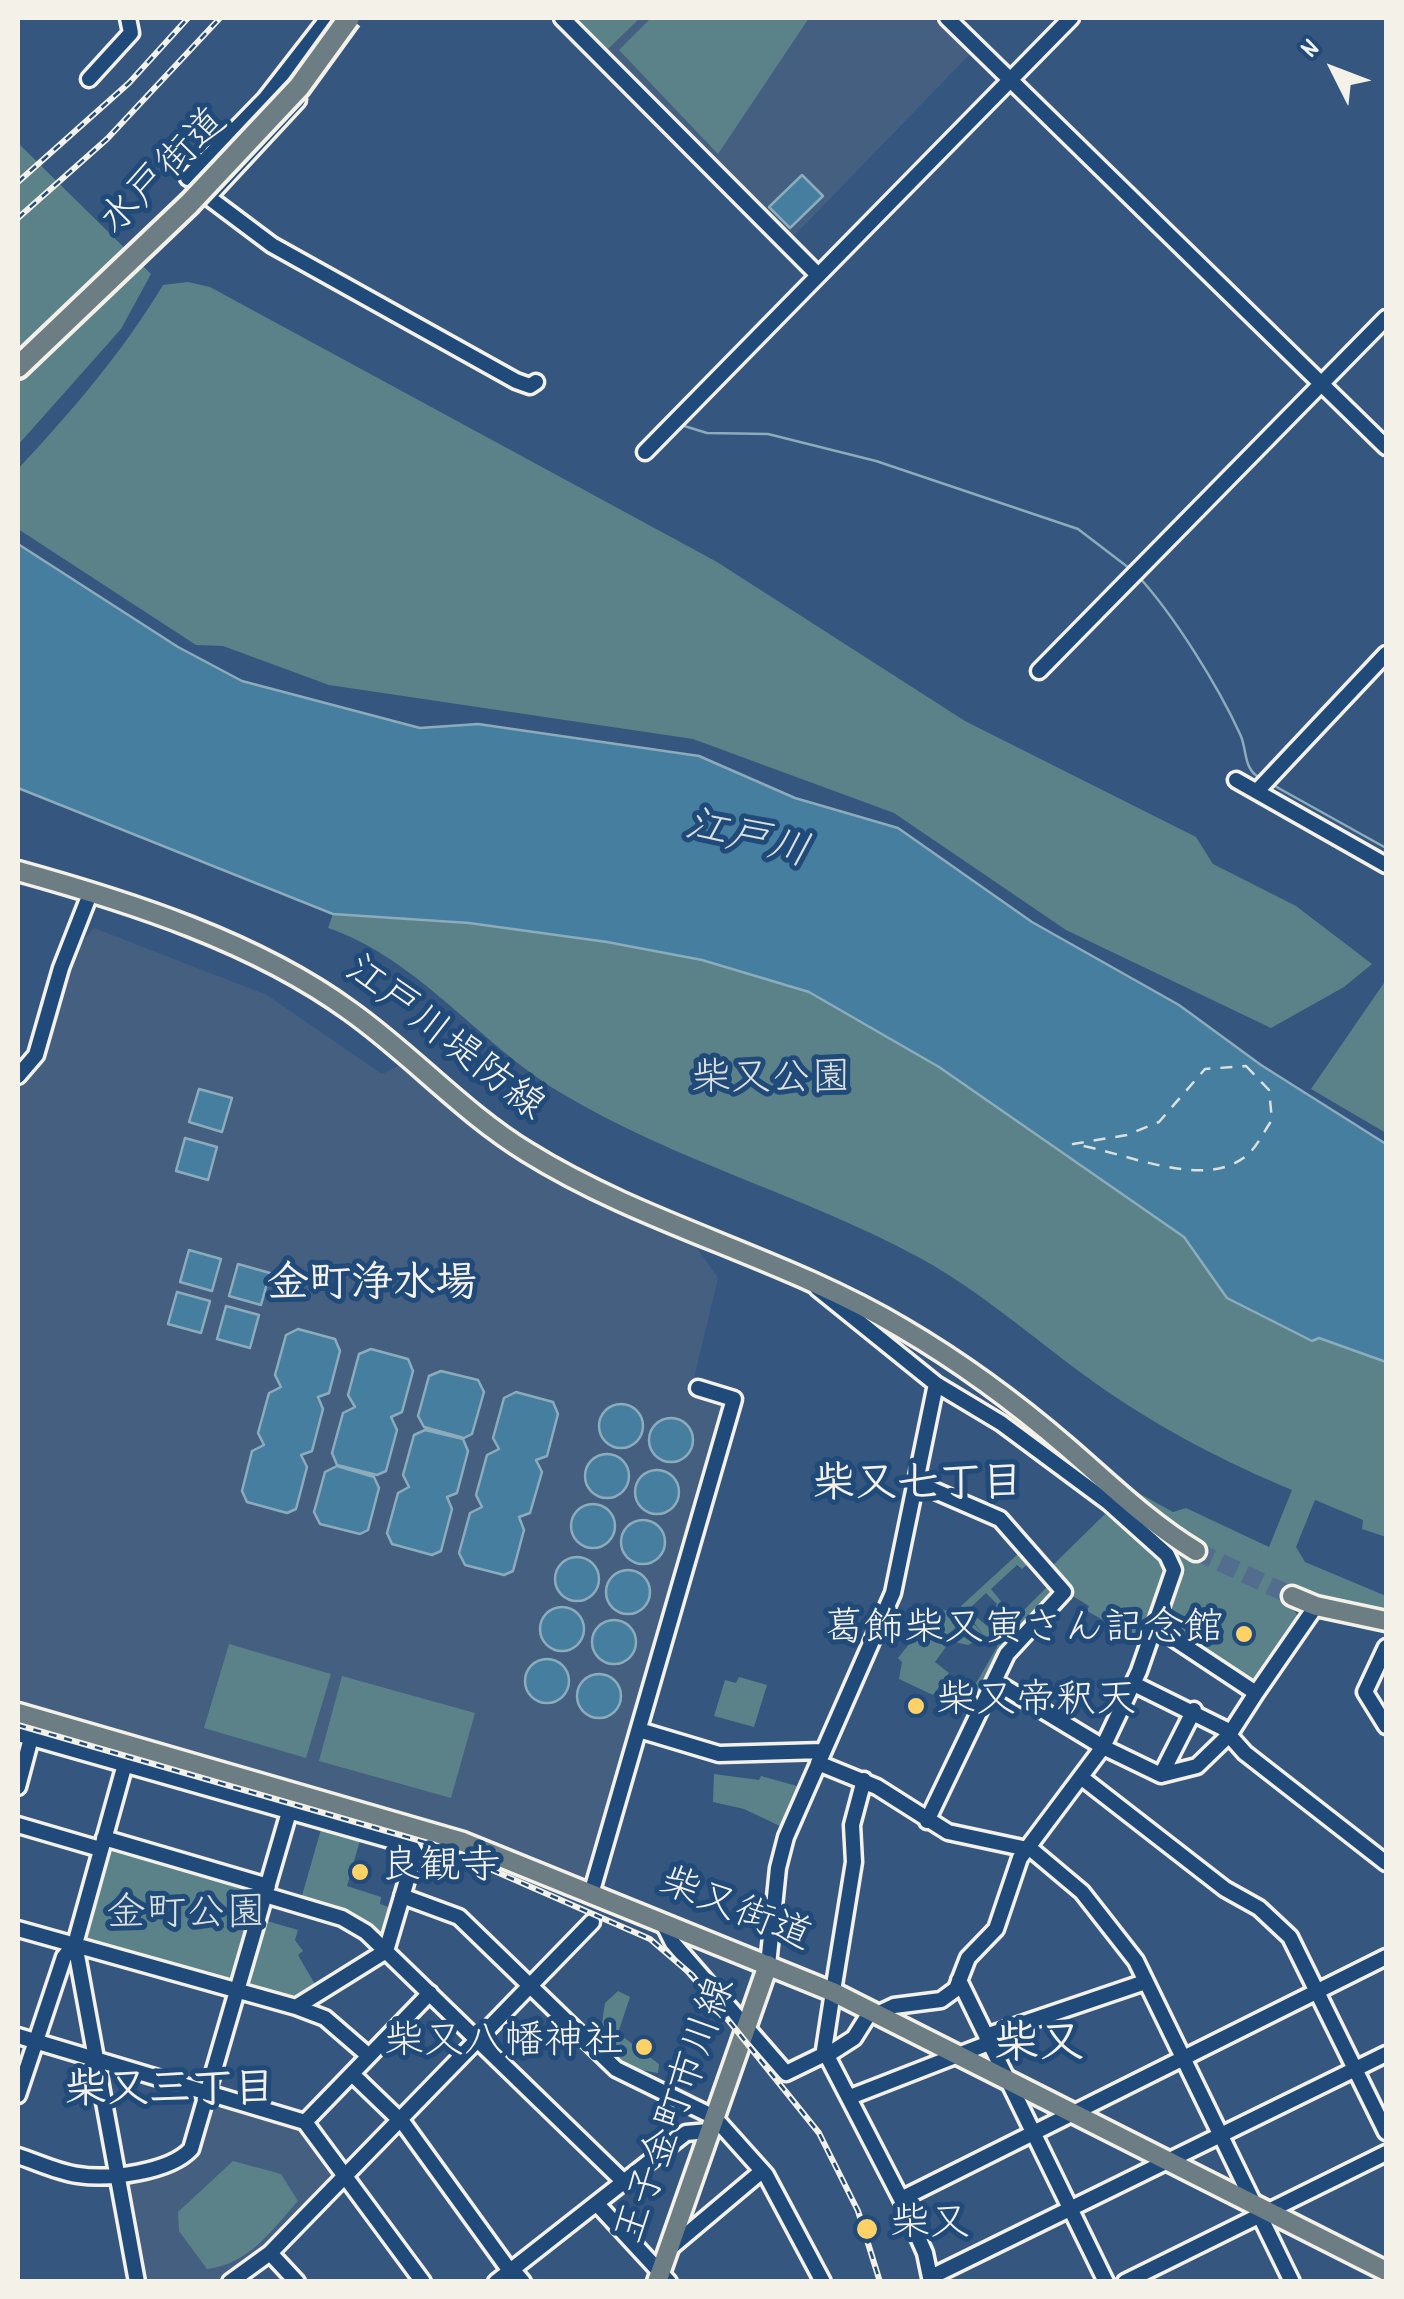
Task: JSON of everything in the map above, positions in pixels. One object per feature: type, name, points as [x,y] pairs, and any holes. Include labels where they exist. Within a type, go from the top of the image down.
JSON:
[{"type":"highway","name":"水戸街道","points":[[18,368],[160,225],[290,82],[338,18]]},
{"type":"highway","name":"水戸街道","points":[[186,193],[299,87],[349,18]]},
{"type":"highway","name":"水戸街道","points":[[18,353],[160,225]]},
{"type":"main road","name":"江戸川堤防線","points":[[18,871],[222,942],[286,972],[354,1013],[476,1118],[528,1153],[616,1199],[884,1317],[1039,1424],[1132,1508],[1196,1551]]},
{"type":"main road","points":[[1292,1596],[1316,1606],[1386,1621]]},
{"type":"main road","name":"柴又街道","points":[[18,1713],[450,1837],[768,1965],[874,2013],[1259,2212],[1386,2272]]},
{"type":"main road","name":"王子金町市川線","points":[[658,2279],[768,1965]]},
{"type":"street","points":[[89,79],[131,33],[128,18]]},
{"type":"street","points":[[186,193],[328,18]]},
{"type":"street","points":[[360,18],[283,119],[208,198],[272,245],[516,381],[530,386],[536,382]]},
{"type":"street","points":[[562,18],[818,275]]},
{"type":"street","points":[[946,18],[1386,447]]},
{"type":"street","points":[[645,452],[1071,18]]},
{"type":"street","points":[[1039,671],[1386,318]]},
{"type":"street","points":[[1256,791],[1386,654]]},
{"type":"street","points":[[1236,780],[1386,865]]},
{"type":"street","points":[[18,1076],[36,1056],[61,968],[90,894]]},
{"type":"street","name":"江戸川堤防線","points":[[816,1287],[936,1384],[1001,1423],[1108,1504],[1167,1555],[1174,1570],[1134,1684],[1103,1747],[1028,1848],[1012,1874],[996,1929],[968,1958],[959,1980]]},
{"type":"street","points":[[768,1965],[781,1853],[886,1614],[936,1384]]},
{"type":"street","points":[[591,1894],[734,1399],[698,1388]]},
{"type":"street","points":[[917,1483],[1000,1519],[1064,1592],[1007,1654],[927,1821]]},
{"type":"street","points":[[994,1681],[1103,1747],[1161,1775],[1197,1766],[1230,1733],[1316,1606]]},
{"type":"street","points":[[1154,1624],[1256,1693]]},
{"type":"street","points":[[1386,1647],[1365,1692],[1386,1726]]},
{"type":"street","points":[[1134,1684],[1194,1710],[1230,1733],[1246,1753],[1386,1863]]},
{"type":"street","points":[[1161,1775],[1194,1710]]},
{"type":"street","points":[[639,1730],[719,1754],[821,1757],[948,1832],[1028,1848],[1082,1892],[1136,1960],[1292,2282]]},
{"type":"street","points":[[18,1787],[26,1738],[411,1846],[414,1852],[386,1951],[296,2007]]},
{"type":"street","points":[[125,1764],[75,1944],[137,2282]]},
{"type":"street","points":[[1082,1778],[1278,1925],[1297,1948],[1386,2132]]},
{"type":"street","points":[[864,1780],[852,1824],[854,1862],[825,2052],[901,2199],[931,2279],[1386,2054]]},
{"type":"street","points":[[18,2156],[74,2174],[116,2173],[183,2157],[194,2144],[289,1812]]},
{"type":"street","points":[[18,1825],[266,1890],[342,1918],[386,1951],[625,2183]]},
{"type":"street","points":[[402,1896],[459,1916],[616,2069],[711,2124],[762,2171],[823,2282]]},
{"type":"street","points":[[230,2282],[270,2253],[592,1922]]},
{"type":"street","points":[[663,1923],[673,1943],[786,2073],[854,2038],[874,2013],[894,2006],[941,2000],[959,1980],[1106,2282]]},
{"type":"street","points":[[18,1929],[296,2007],[325,2018],[369,2056]]},
{"type":"street","points":[[18,2095],[64,1957],[75,1944]]},
{"type":"street","points":[[901,2199],[1386,1956]]},
{"type":"street","points":[[850,2097],[958,2056],[987,2040],[1145,1982]]},
{"type":"street","points":[[305,2122],[430,1993]]},
{"type":"street","points":[[18,2036],[305,2122],[423,2282]]},
{"type":"street","points":[[352,2074],[399,2120],[523,2282]]},
{"type":"street","points":[[496,2282],[686,2134],[711,2124]]},
{"type":"street","points":[[1124,2282],[1386,2152]]},
{"type":"street","points":[[667,2251],[762,2171]]},
{"type":"street","points":[[598,2205],[658,2279]]},
{"type":"street","points":[[270,2253],[296,2282]]},
{"type":"shaded area","points":[[572,18],[933,18],[971,53],[793,237]]},
{"type":"shaded area","name":"金町浄水場","points":[[94,928],[267,995],[382,1074],[398,1066],[525,1163],[697,1248],[718,1278],[691,1391],[728,1402],[590,1881],[447,1827],[18,1704],[18,1087],[42,1061],[66,972],[77,948]]},
{"type":"shaded area","points":[[217,2101],[302,2131],[336,2172],[336,2178],[261,2251],[219,2282],[147,2281],[128,2181],[190,2159],[200,2143],[211,2104]]},
{"type":"green space","points":[[577,18],[640,18],[608,49]]},
{"type":"green space","points":[[651,18],[809,18],[718,154],[619,50]]},
{"type":"green space","points":[[18,143],[151,274],[121,329],[18,445]]},
{"type":"green space","points":[[188,282],[210,287],[717,562],[965,721],[1196,837],[1213,864],[1296,906],[1372,964],[1344,987],[1271,1028],[1066,930],[894,813],[693,739],[329,685],[223,646],[196,645],[18,529],[18,469],[95,381],[163,285]]},
{"type":"green space","name":"柴又公園","points":[[333,914],[469,923],[607,942],[702,960],[809,992],[939,1067],[1184,1237],[1228,1298],[1312,1341],[1318,1337],[1386,1362],[1386,1537],[1362,1529],[1363,1520],[1315,1500],[1296,1547],[1305,1562],[1386,1596],[1386,1615],[1290,1602],[1299,1619],[1257,1681],[1251,1680],[1161,1620],[1179,1575],[1174,1557],[1155,1534],[1195,1558],[1169,1526],[1113,1479],[1173,1512],[1186,1508],[1269,1547],[1292,1490],[1196,1445],[1128,1405],[968,1288],[920,1258],[831,1215],[648,1139],[561,1093],[391,960],[328,928]]},
{"type":"green space","points":[[1386,980],[1386,1133],[1311,1089]]},
{"type":"green space","points":[[1105,1514],[1156,1555],[1169,1578],[1144,1637],[1126,1633],[1087,1611],[1089,1606],[1071,1595],[1049,1569]]},
{"type":"green space","points":[[1020,1552],[1030,1562],[1022,1569],[1017,1565],[991,1589],[1004,1605],[994,1617],[991,1613],[997,1604],[986,1593],[968,1610],[998,1635],[996,1645],[984,1637],[968,1645],[950,1641],[935,1662],[949,1673],[933,1695],[899,1679],[902,1662],[898,1658],[934,1613],[959,1607],[985,1637],[961,1606]]},
{"type":"green space","points":[[1049,1585],[1056,1593],[983,1695],[971,1692],[997,1647],[1000,1634]]},
{"type":"green space","points":[[229,1644],[331,1674],[306,1758],[204,1728]]},
{"type":"green space","points":[[342,1676],[475,1713],[451,1798],[319,1761]]},
{"type":"green space","points":[[739,1677],[767,1685],[754,1727],[714,1716],[725,1680],[736,1683]]},
{"type":"green space","points":[[714,1774],[759,1780],[761,1776],[797,1786],[780,1826],[744,1809],[713,1802]]},
{"type":"green space","points":[[322,1826],[361,1837],[347,1886],[381,1897],[380,1904],[394,1909],[386,1937],[345,1911],[301,1899]]},
{"type":"green space","name":"金町公園","points":[[118,1847],[254,1885],[260,1899],[235,1980],[228,1985],[85,1938],[109,1850]]},
{"type":"green space","points":[[267,1921],[298,1930],[295,1940],[303,1951],[298,1955],[316,1986],[298,1997],[248,1985]]},
{"type":"green space","points":[[618,1991],[630,1997],[618,2033],[659,2064],[658,2073],[622,2067],[599,2043],[605,2003]]},
{"type":"green space","points":[[233,2161],[281,2174],[298,2201],[247,2253],[207,2269],[179,2231],[178,2212]]},
{"type":"water","points":[[802,175],[823,196],[790,228],[769,207]]},
{"type":"water","name":"江戸川","points":[[18,544],[178,647],[242,681],[420,728],[478,724],[699,756],[795,798],[898,828],[1032,922],[1179,1005],[1261,1065],[1386,1144],[1386,1362],[1319,1338],[1312,1341],[1227,1298],[1184,1237],[939,1067],[809,992],[702,960],[607,942],[469,923],[333,914],[18,788]]},
{"type":"water","points":[[199,1089],[232,1098],[222,1132],[189,1122]]},
{"type":"water","points":[[185,1138],[217,1147],[208,1180],[176,1171]]},
{"type":"water","points":[[189,1250],[221,1259],[212,1291],[180,1282]]},
{"type":"water","points":[[238,1264],[270,1273],[261,1305],[229,1296]]},
{"type":"water","points":[[177,1292],[210,1301],[201,1333],[168,1324]]},
{"type":"water","points":[[226,1306],[259,1315],[250,1348],[217,1339]]},
{"type":"water","points":[[298,1329],[335,1339],[340,1351],[329,1393],[318,1397],[323,1409],[312,1451],[301,1455],[307,1467],[296,1509],[287,1513],[247,1502],[242,1491],[252,1451],[264,1445],[258,1433],[269,1393],[281,1387],[275,1375],[286,1335]]},
{"type":"water","points":[[371,1349],[408,1359],[413,1371],[402,1412],[391,1417],[397,1430],[386,1471],[377,1475],[337,1465],[332,1453],[343,1413],[355,1407],[348,1395],[359,1354]]},
{"type":"water","points":[[441,1371],[478,1380],[484,1392],[472,1434],[464,1438],[424,1427],[418,1416],[429,1376]]},
{"type":"water","points":[[516,1392],[553,1402],[558,1414],[547,1456],[536,1460],[542,1472],[530,1513],[519,1517],[524,1530],[513,1571],[504,1575],[465,1565],[459,1553],[470,1513],[482,1507],[476,1495],[487,1455],[499,1449],[493,1438],[504,1398]]},
{"type":"water","points":[[621,1404],[637,1410],[643,1426],[637,1442],[621,1448],[605,1442],[599,1426],[605,1410]]},
{"type":"water","points":[[671,1418],[687,1424],[693,1440],[687,1456],[671,1462],[655,1456],[649,1440],[655,1424]]},
{"type":"water","points":[[425,1430],[463,1439],[468,1451],[457,1493],[447,1497],[452,1509],[441,1551],[432,1555],[392,1544],[387,1533],[398,1493],[409,1487],[403,1475],[414,1435]]},
{"type":"water","points":[[607,1454],[623,1460],[629,1476],[623,1492],[607,1498],[591,1492],[585,1476],[591,1460]]},
{"type":"water","points":[[337,1466],[374,1477],[379,1488],[368,1530],[360,1534],[320,1524],[314,1512],[325,1472]]},
{"type":"water","points":[[657,1470],[673,1476],[679,1492],[673,1508],[657,1514],[641,1508],[635,1492],[641,1476]]},
{"type":"water","points":[[593,1504],[609,1510],[615,1526],[609,1542],[593,1548],[577,1542],[571,1526],[577,1510]]},
{"type":"water","points":[[643,1520],[659,1526],[665,1542],[659,1558],[643,1564],[627,1558],[621,1542],[627,1526]]},
{"type":"water","points":[[577,1557],[593,1563],[599,1579],[593,1595],[577,1601],[561,1595],[555,1579],[561,1563]]},
{"type":"water","points":[[628,1570],[644,1576],[650,1592],[644,1608],[628,1614],[612,1608],[606,1592],[612,1576]]},
{"type":"water","points":[[562,1607],[578,1613],[584,1629],[578,1645],[562,1651],[546,1645],[540,1629],[546,1613]]},
{"type":"water","points":[[614,1620],[630,1626],[636,1642],[630,1658],[614,1664],[598,1658],[592,1642],[598,1626]]},
{"type":"water","points":[[547,1659],[563,1665],[569,1681],[563,1697],[547,1703],[531,1697],[525,1681],[531,1665]]},
{"type":"water","points":[[599,1674],[615,1680],[621,1696],[615,1712],[599,1718],[583,1712],[577,1696],[583,1680]]},
{"type":"waterway","points":[[681,425],[707,433],[768,434],[876,461],[1078,529],[1129,568]]},
{"type":"waterway","points":[[1138,576],[1208,673],[1240,734],[1249,767],[1257,776]]},
{"type":"waterway","points":[[1273,785],[1386,848]]},
{"type":"ferry route","points":[[1246,1066],[1269,1090],[1272,1120],[1249,1154],[1227,1166],[1207,1170],[1162,1166],[1073,1144],[1127,1135],[1159,1122],[1205,1069],[1246,1066]]},
{"type":"tunnel","points":[[1196,1551],[1292,1596]]},
{"type":"railway","points":[[18,182],[129,83],[188,18]]},
{"type":"railway","points":[[18,218],[107,139],[220,18]]},
{"type":"railway","points":[[18,1725],[435,1845],[650,1939],[692,1975],[819,2133],[858,2211],[880,2282]]},
{"type":"place","name":"葛飾柴又寅さん記念館","points":[[1244,1634]]},
{"type":"place","name":"柴又帝釈天","points":[[916,1706]]},
{"type":"place","name":"良観寺","points":[[360,1872]]},
{"type":"place","name":"柴又八幡神社","points":[[644,2047]]},
{"type":"place","name":"柴又","points":[[867,2229]]},
{"type":"district","name":"金町浄水場","points":[[372,1289]]},
{"type":"district","name":"柴又七丁目","points":[[918,1489]]},
{"type":"district","name":"柴又","points":[[1039,2050]]},
{"type":"district","name":"柴又三丁目","points":[[170,2095]]}]
